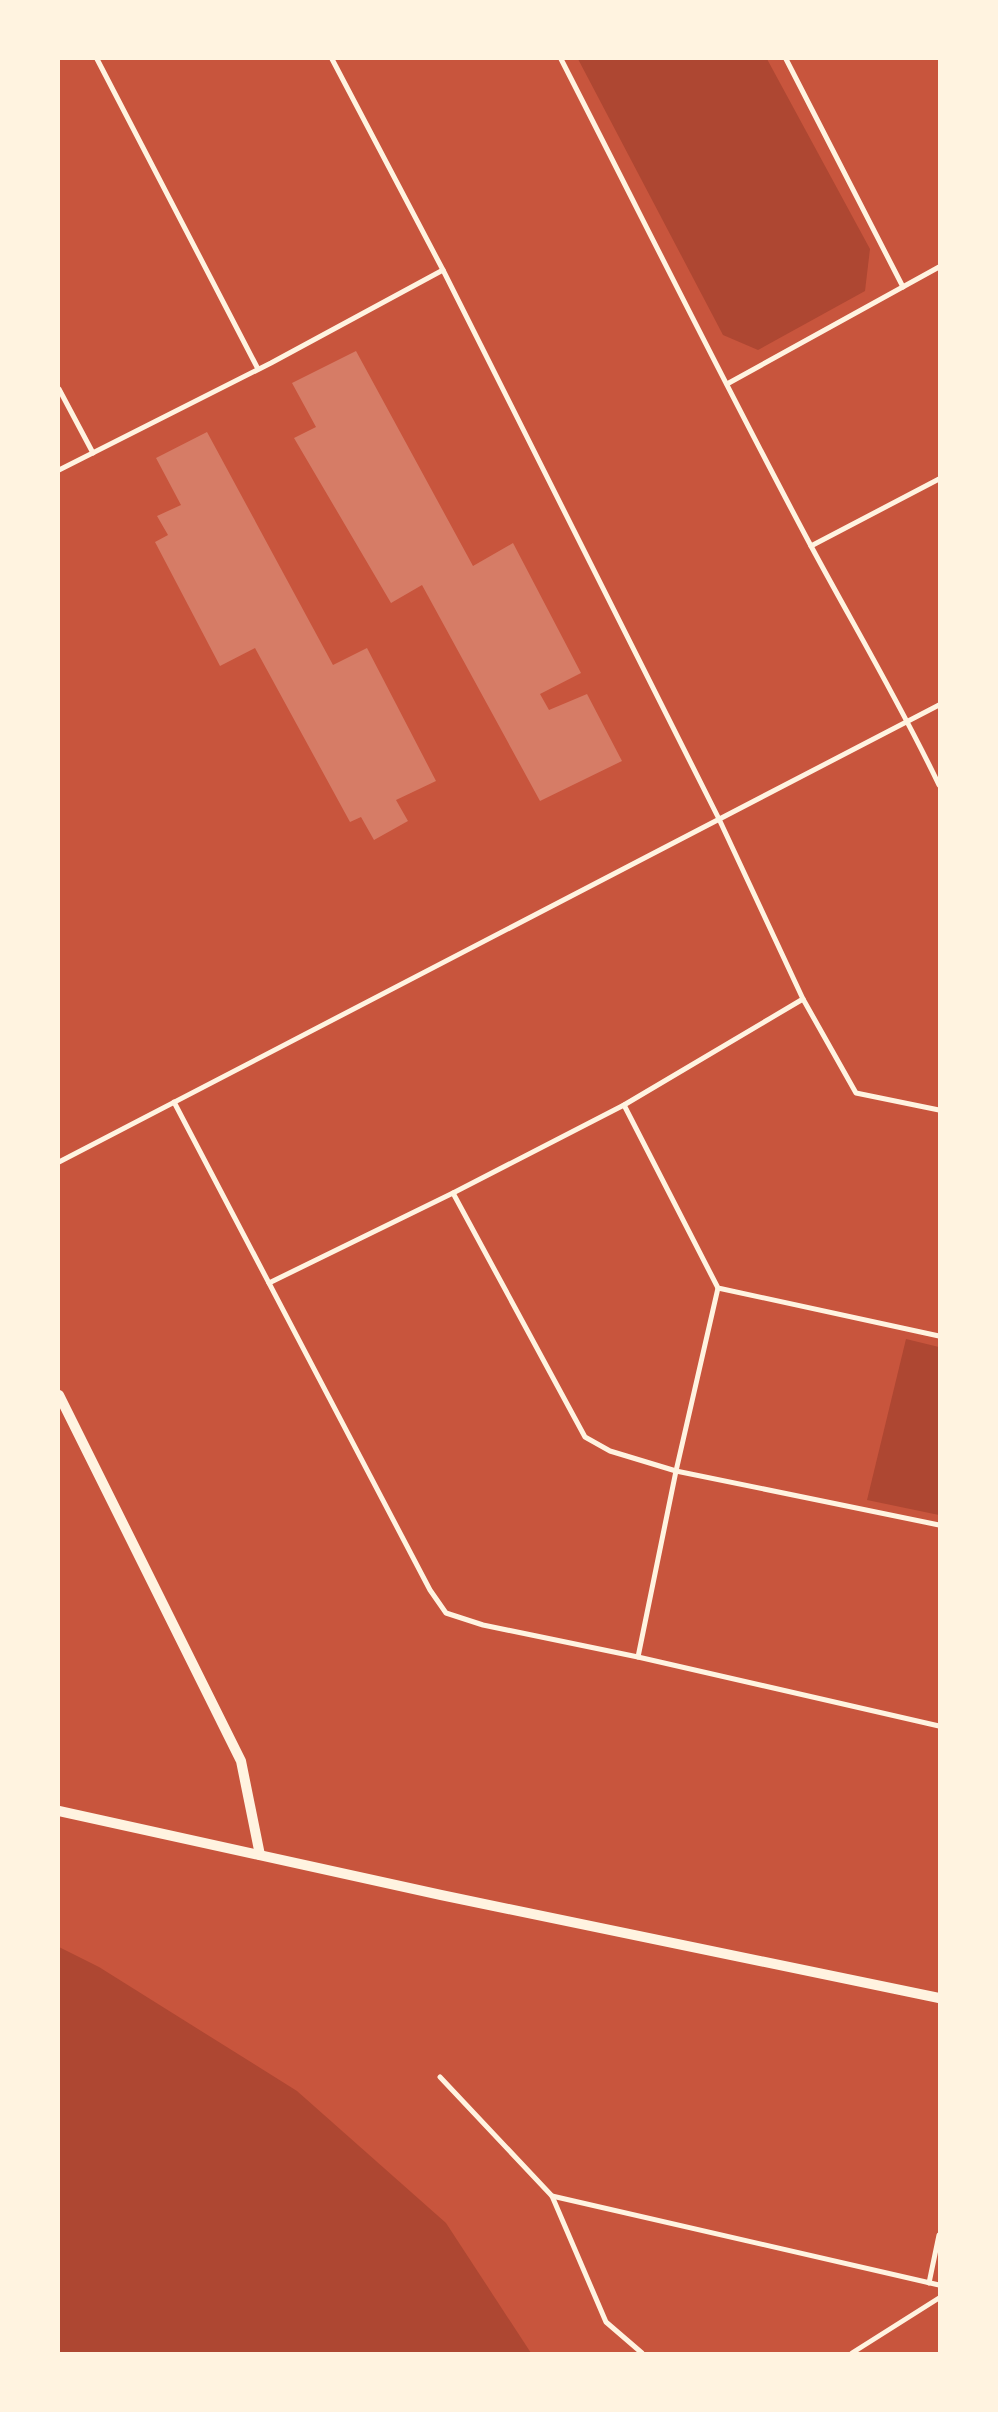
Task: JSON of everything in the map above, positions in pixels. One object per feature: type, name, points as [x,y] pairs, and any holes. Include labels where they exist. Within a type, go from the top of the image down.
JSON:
[{"type":"main road","points":[[59,1395],[241,1761],[260,1855]]},
{"type":"main road","points":[[59,1810],[260,1855],[939,1998]]},
{"type":"street","points":[[97,59],[258,369]]},
{"type":"street","points":[[332,59],[443,270],[719,819],[803,999],[856,1093],[939,1110]]},
{"type":"street","points":[[562,59],[811,546],[909,721],[939,785]]},
{"type":"street","points":[[786,59],[902,287]]},
{"type":"street","points":[[727,384],[939,267]]},
{"type":"street","points":[[59,470],[258,369],[443,270]]},
{"type":"street","points":[[59,389],[92,453]]},
{"type":"street","points":[[811,546],[939,479]]},
{"type":"street","points":[[59,1162],[939,705]]},
{"type":"street","points":[[270,1283],[453,1193],[624,1105],[803,999]]},
{"type":"street","points":[[174,1102],[430,1590],[446,1613],[483,1625],[638,1657],[939,1726]]},
{"type":"street","points":[[624,1105],[718,1288],[676,1471],[638,1657]]},
{"type":"street","points":[[453,1193],[585,1437],[610,1451],[676,1471],[939,1525]]},
{"type":"street","points":[[718,1288],[939,1336]]},
{"type":"street","points":[[440,2077],[552,2196],[606,2322],[642,2353]]},
{"type":"street","points":[[552,2196],[939,2285]]},
{"type":"street","points":[[929,2283],[939,2235]]},
{"type":"street","points":[[852,2353],[939,2298]]},
{"type":"shaded area","points":[[578,59],[767,59],[870,249],[865,291],[758,350],[723,335]]},
{"type":"shaded area","points":[[906,1339],[939,1347],[939,1515],[867,1500]]},
{"type":"shaded area","points":[[59,1947],[99,1967],[297,2091],[446,2223],[531,2353],[59,2353]]},
{"type":"building","points":[[356,351],[473,566],[513,543],[581,673],[540,694],[549,710],[587,694],[622,761],[540,801],[422,585],[391,603],[294,438],[316,427],[292,383]]},
{"type":"building","points":[[207,432],[333,665],[367,648],[436,781],[396,800],[408,821],[374,840],[361,817],[350,822],[255,648],[220,666],[155,542],[168,535],[157,516],[181,505],[156,458]]}]
